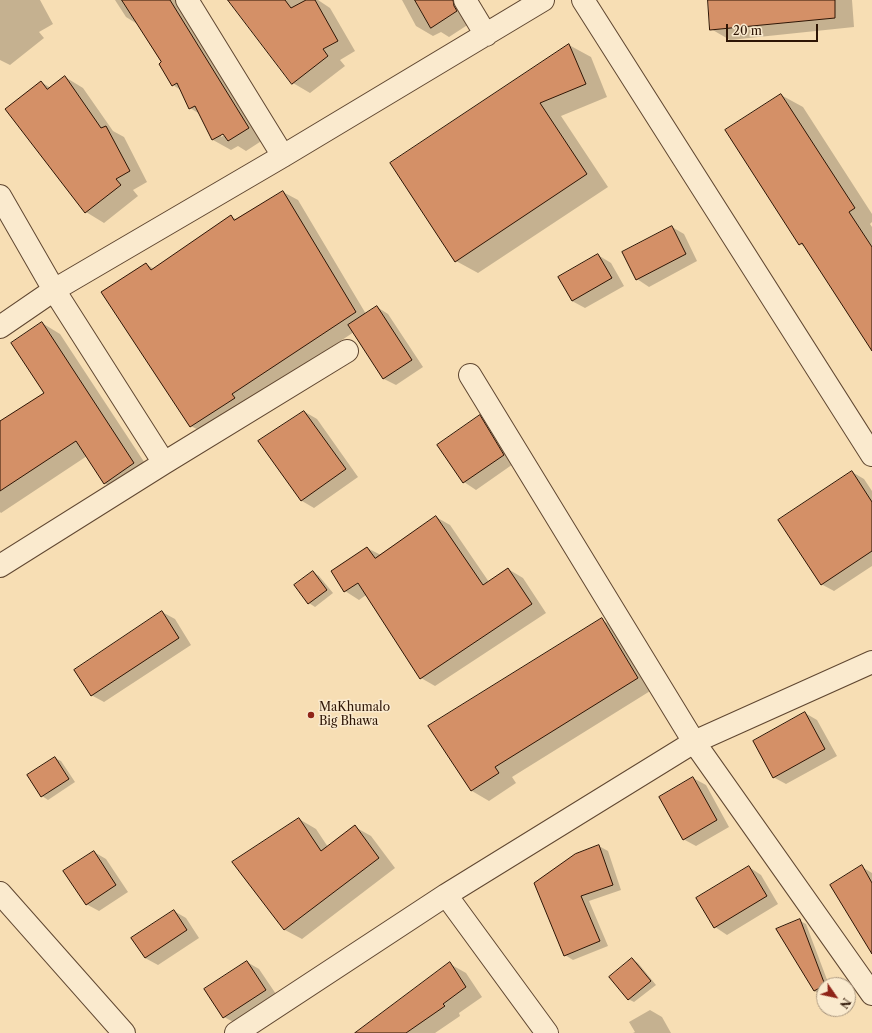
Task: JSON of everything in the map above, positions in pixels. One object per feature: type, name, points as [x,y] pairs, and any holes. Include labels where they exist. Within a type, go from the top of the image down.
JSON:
[{"type":"street","points":[[187,0],[283,156]]},
{"type":"street","points":[[465,0],[486,35]]},
{"type":"street","points":[[0,327],[54,290],[283,156],[543,0]]},
{"type":"street","points":[[583,0],[872,455]]},
{"type":"street","points":[[0,196],[54,290],[164,463]]},
{"type":"street","points":[[0,566],[347,351]]},
{"type":"street","points":[[470,375],[694,742],[872,994]]},
{"type":"street","points":[[236,1033],[446,895],[694,742],[872,662]]},
{"type":"street","points":[[0,892],[124,1033]]},
{"type":"street","points":[[446,895],[547,1033]]},
{"type":"building","points":[[122,0],[170,0],[249,128],[228,141],[223,134],[212,140],[195,106],[189,109],[177,83],[172,86],[159,64],[161,62]]},
{"type":"building","points":[[228,0],[285,0],[291,8],[306,0],[315,0],[338,41],[323,49],[328,56],[292,84]]},
{"type":"building","points":[[415,0],[453,0],[457,11],[431,28]]},
{"type":"building","points":[[708,0],[835,0],[835,18],[710,30]]},
{"type":"building","points":[[569,44],[586,84],[540,103],[587,174],[455,262],[390,163]]},
{"type":"building","points":[[65,76],[101,128],[106,126],[130,171],[116,179],[121,185],[85,213],[5,109],[41,81],[47,89]]},
{"type":"building","points":[[781,94],[855,208],[849,212],[872,247],[872,351],[802,243],[799,245],[725,130]]},
{"type":"building","points":[[283,191],[356,312],[232,394],[235,398],[190,427],[101,292],[146,263],[151,270],[231,215],[234,220]]},
{"type":"building","points":[[672,226],[686,254],[636,280],[622,252]]},
{"type":"building","points":[[598,254],[612,278],[572,301],[558,277]]},
{"type":"building","points":[[377,306],[412,360],[383,379],[348,325]]},
{"type":"building","points":[[42,322],[134,463],[104,484],[76,441],[0,491],[0,421],[44,393],[11,343]]},
{"type":"building","points":[[304,411],[346,469],[301,501],[258,441]]},
{"type":"building","points":[[480,415],[504,455],[463,483],[437,445]]},
{"type":"building","points":[[852,471],[872,502],[872,551],[821,585],[778,520]]},
{"type":"building","points":[[436,516],[483,585],[508,568],[532,604],[420,679],[358,583],[344,592],[331,571],[367,547],[375,558]]},
{"type":"building","points":[[313,571],[327,590],[308,604],[294,585]]},
{"type":"building","points":[[162,611],[179,638],[91,696],[74,670]]},
{"type":"building","points":[[602,618],[638,678],[495,767],[499,773],[471,791],[428,726]]},
{"type":"building","points":[[805,712],[825,749],[773,778],[753,741]]},
{"type":"building","points":[[55,757],[69,779],[41,797],[27,775]]},
{"type":"building","points":[[693,777],[717,820],[683,840],[659,797]]},
{"type":"building","points":[[299,818],[321,851],[355,825],[379,858],[284,930],[232,862]]},
{"type":"building","points":[[599,845],[613,885],[581,896],[600,941],[564,956],[534,883],[575,854]]},
{"type":"building","points":[[94,851],[116,885],[86,905],[63,871]]},
{"type":"building","points":[[862,865],[872,883],[872,954],[830,885]]},
{"type":"building","points":[[749,866],[767,896],[714,928],[696,898]]},
{"type":"building","points":[[174,910],[187,930],[145,958],[131,938]]},
{"type":"building","points":[[800,919],[822,977],[816,977],[816,990],[814,991],[776,929]]},
{"type":"building","points":[[632,958],[651,981],[628,1000],[609,977]]},
{"type":"building","points":[[247,961],[266,990],[223,1018],[204,989]]},
{"type":"building","points":[[450,962],[466,987],[443,1004],[445,1006],[406,1033],[355,1033]]},
{"type":"place","name":"MaKhumalo Big Bhawa","points":[[311,715]]}]
